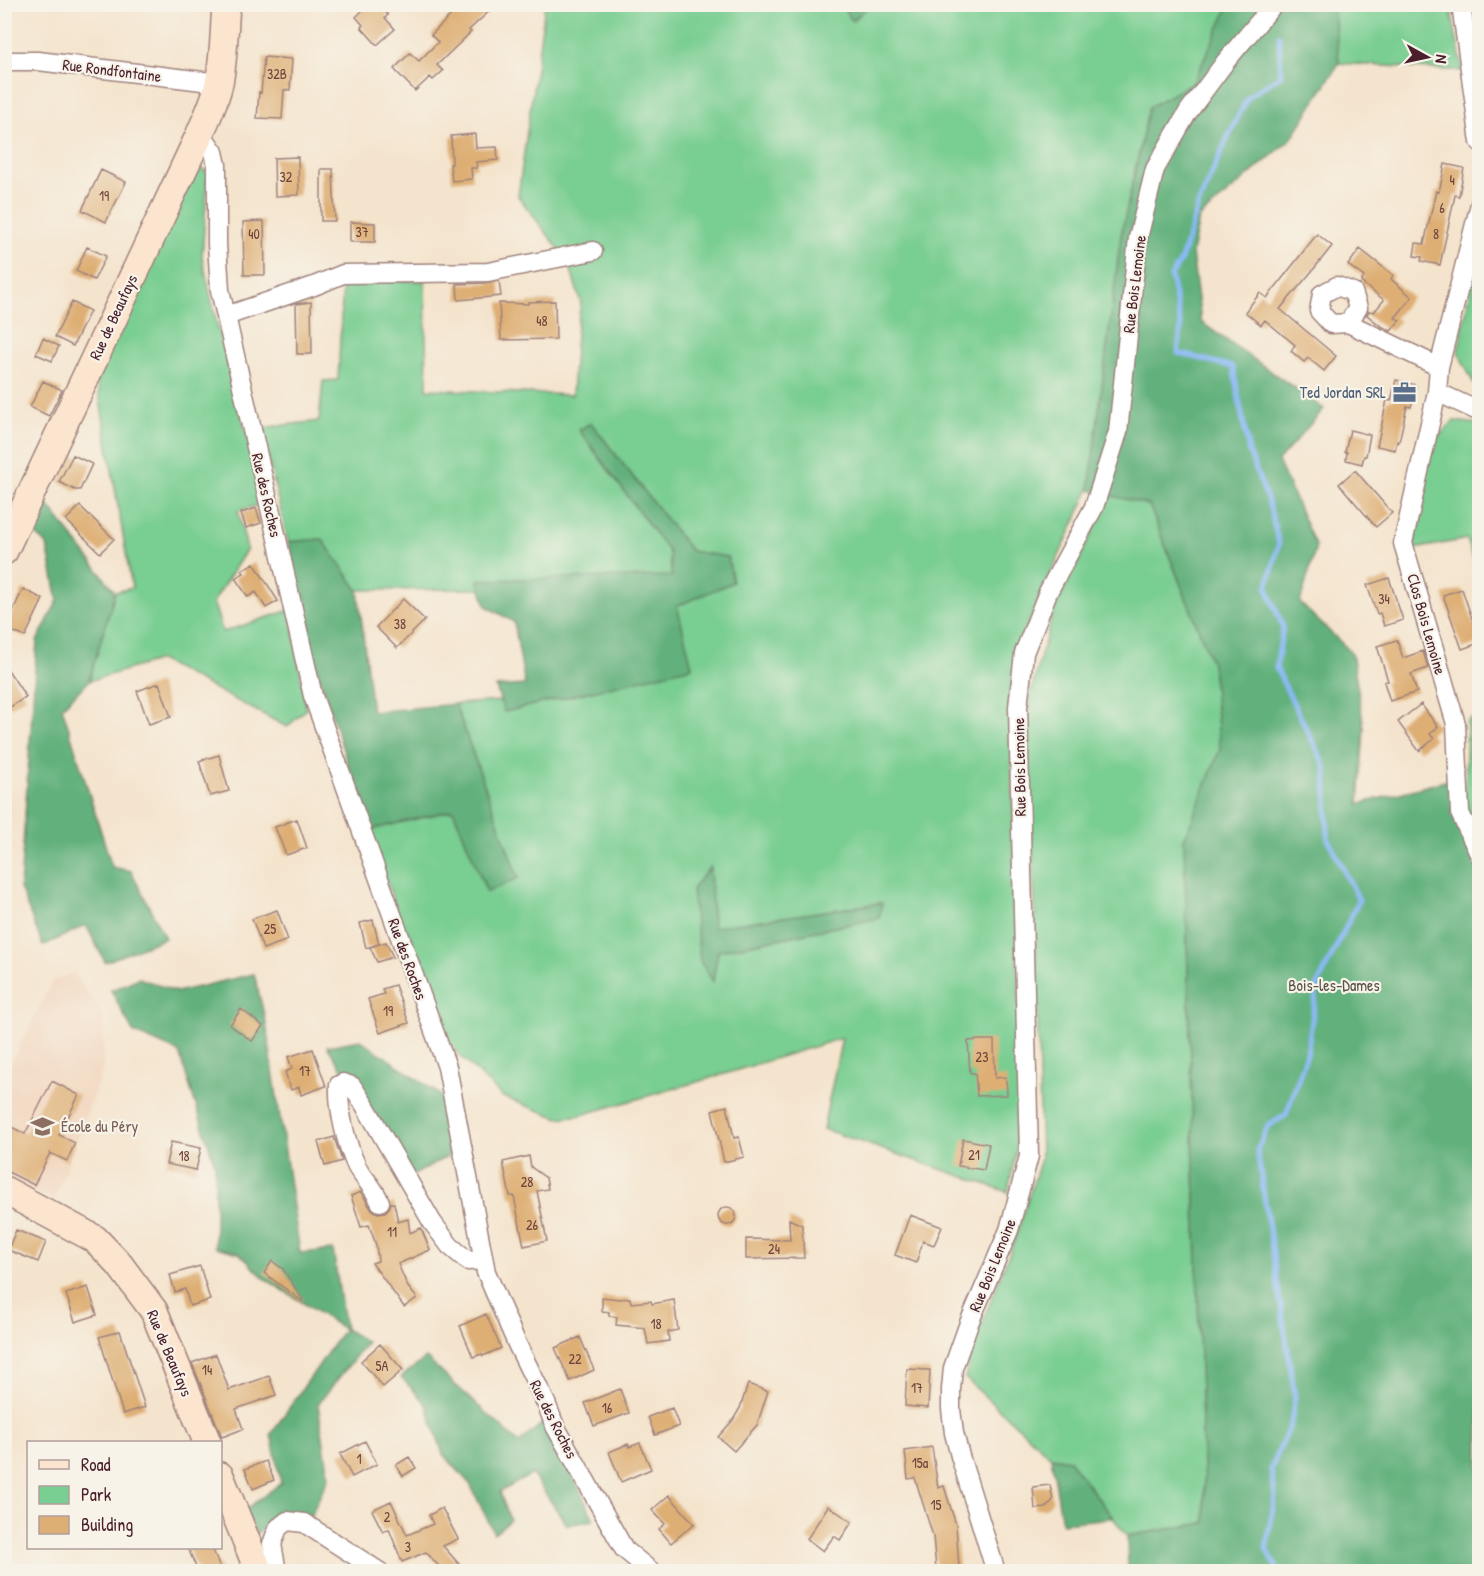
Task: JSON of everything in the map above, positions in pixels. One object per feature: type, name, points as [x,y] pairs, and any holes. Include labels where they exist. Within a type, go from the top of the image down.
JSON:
[{"type":"street","name":"Rue de Beaufays","points":[[4,550],[214,100],[223,57],[226,4]]},
{"type":"street","name":"Rue Bois Lemoine","points":[[996,1572],[954,1433],[951,1389],[953,1368],[969,1323],[1009,1230],[1029,1156],[1018,707],[1024,653],[1048,592],[1094,507],[1118,432],[1138,238],[1155,169],[1188,112],[1274,4]]},
{"type":"street","points":[[1461,4],[1479,142]]},
{"type":"street","name":"Rue Rondfontaine","points":[[4,61],[38,61],[219,83]]},
{"type":"street","name":"Rue des Roches","points":[[199,136],[214,152],[217,165],[220,290],[313,696],[447,1067],[486,1272],[555,1426],[624,1549],[652,1572]]},
{"type":"street","name":"Clos Bois Lemoine","points":[[1479,204],[1439,367],[1437,392],[1403,543],[1456,724],[1460,813],[1479,856]]},
{"type":"street","points":[[226,316],[343,274],[488,272],[593,251]]},
{"type":"street","points":[[1348,323],[1439,367]]},
{"type":"street","points":[[1437,392],[1479,413]]},
{"type":"street","points":[[380,1202],[375,1190],[357,1168],[347,1138],[339,1101],[339,1085],[343,1083],[352,1086],[364,1104],[432,1222],[450,1246],[468,1261],[483,1260]]},
{"type":"street","name":"Rue de Beaufays","points":[[4,1190],[96,1239],[119,1264],[154,1311],[206,1441]]},
{"type":"street","points":[[222,1481],[259,1572]]},
{"type":"street","points":[[277,1572],[272,1544],[278,1527],[287,1521],[304,1524],[380,1572]]},
{"type":"shaded area","name":"École du Péry","points":[[74,973],[104,1017],[103,1069],[54,1201],[5,1178],[5,1074],[53,980]]},
{"type":"green space","points":[[870,4],[1226,5],[1227,12],[1193,83],[1149,107],[1121,236],[1089,490],[1017,648],[1010,697],[1022,1120],[1008,1192],[823,1129],[842,1038],[581,1115],[559,1118],[503,1097],[460,1056],[436,1026],[369,830],[453,810],[487,892],[518,878],[455,704],[501,701],[504,712],[691,667],[677,605],[733,582],[691,551],[591,423],[579,430],[669,552],[672,577],[478,580],[481,589],[358,590],[322,539],[288,542],[261,428],[319,421],[323,381],[338,380],[343,281],[425,281],[427,389],[572,395],[576,333],[581,303],[568,261],[518,196],[545,5],[842,5],[853,21]],"holes":[[[710,868],[712,928],[881,903],[879,918],[718,951],[713,981]]]},
{"type":"green space","points":[[842,5],[870,5],[852,21]]},
{"type":"green space","name":"Bois-les-Dames","points":[[1226,5],[1333,5],[1339,63],[1291,139],[1199,218],[1192,253],[1201,322],[1324,409],[1278,461],[1316,547],[1300,603],[1352,653],[1364,728],[1359,804],[1449,780],[1479,856],[1479,1571],[1128,1571],[1127,1536],[1205,1523],[1184,840],[1220,749],[1212,663],[1149,505],[1089,490],[1121,236],[1149,107],[1193,83],[1226,12]]},
{"type":"green space","points":[[1333,5],[1450,5],[1463,71],[1339,63]]},
{"type":"green space","points":[[197,166],[208,173],[202,257],[218,329],[265,503],[238,511],[247,549],[213,602],[223,632],[290,610],[306,709],[287,727],[160,660],[89,681],[115,592],[132,588],[96,376]]},
{"type":"green space","points":[[1475,268],[1480,268],[1479,394],[1458,352]]},
{"type":"green space","points":[[1454,421],[1480,426],[1479,576],[1467,539],[1414,549],[1416,516],[1431,443]]},
{"type":"green space","points":[[591,423],[691,551],[728,557],[733,582],[677,606],[692,667],[504,712],[496,687],[525,685],[514,622],[486,606],[478,580],[672,576],[669,552],[579,430]]},
{"type":"green space","points":[[1111,495],[1149,505],[1212,663],[1220,749],[1184,840],[1205,1523],[1127,1536],[1069,1460],[1051,1457],[965,1378],[974,1343],[1012,1247],[1041,1159],[1035,905],[1027,749],[1030,695],[1054,609]]},
{"type":"green space","points":[[41,496],[115,592],[89,681],[62,707],[112,867],[131,871],[165,938],[105,962],[86,925],[43,946],[20,888],[37,641],[58,600],[47,545],[25,524]]},
{"type":"green space","points":[[322,539],[358,590],[372,712],[455,704],[518,878],[487,892],[453,810],[369,830],[307,638],[288,542]]},
{"type":"green space","points":[[1479,715],[1479,837],[1465,805],[1467,721]]},
{"type":"green space","points":[[710,867],[713,927],[882,903],[879,918],[718,951],[713,982],[700,961],[692,889]]},
{"type":"green space","points":[[254,974],[266,1023],[300,1253],[333,1250],[345,1329],[367,1342],[318,1404],[329,1477],[310,1517],[281,1515],[256,1534],[245,1510],[281,1483],[271,1434],[344,1329],[264,1278],[239,1253],[215,1247],[215,1165],[179,1052],[133,1032],[111,990],[139,978],[177,992]]},
{"type":"green space","points":[[361,1040],[446,1099],[457,1151],[412,1176],[327,1046]]},
{"type":"green space","points":[[426,1358],[519,1443],[546,1420],[594,1520],[567,1525],[532,1474],[500,1492],[510,1520],[494,1533],[470,1484],[443,1454],[426,1404],[401,1377]]},
{"type":"green space","points":[[1051,1457],[1069,1460],[1113,1518],[1062,1523]]},
{"type":"building","points":[[369,4],[378,4],[388,15],[385,18],[395,29],[377,45],[361,27],[363,25],[356,17]]},
{"type":"building","points":[[459,4],[497,4],[437,65],[443,71],[433,80],[430,77],[415,91],[394,69],[410,53],[419,61],[438,42],[431,35]]},
{"type":"building","points":[[264,57],[292,59],[290,90],[284,90],[282,119],[257,118]]},
{"type":"building","points":[[475,134],[476,148],[497,147],[498,160],[476,162],[477,168],[471,168],[472,179],[452,181],[451,136]]},
{"type":"building","points":[[298,157],[299,195],[275,196],[274,158]]},
{"type":"building","points":[[1445,164],[1464,168],[1459,196],[1455,195],[1440,265],[1421,261],[1422,257],[1414,256],[1416,243],[1424,244],[1436,191],[1439,192]]},
{"type":"building","points":[[321,169],[333,169],[335,221],[321,221]]},
{"type":"building","points":[[101,170],[126,182],[106,222],[82,210]]},
{"type":"building","points":[[264,221],[265,275],[244,275],[243,222]]},
{"type":"building","points":[[350,222],[375,223],[375,242],[350,242]]},
{"type":"building","points":[[1317,234],[1332,246],[1280,309],[1336,356],[1324,371],[1308,358],[1304,362],[1291,351],[1295,345],[1265,320],[1261,325],[1245,312],[1260,293],[1267,298]]},
{"type":"building","points":[[87,247],[106,256],[94,280],[76,271]]},
{"type":"building","points":[[1360,249],[1393,275],[1391,279],[1412,297],[1395,318],[1400,320],[1391,331],[1367,315],[1369,311],[1374,312],[1384,300],[1361,282],[1364,277],[1348,265]]},
{"type":"building","points":[[499,281],[501,296],[458,300],[457,284]]},
{"type":"building","points":[[555,301],[556,339],[501,340],[499,303],[528,304],[528,302]]},
{"type":"building","points":[[72,302],[90,311],[73,346],[55,337]]},
{"type":"building","points":[[311,302],[312,354],[297,354],[296,304]]},
{"type":"building","points":[[43,338],[59,346],[52,361],[36,354]]},
{"type":"building","points":[[1396,380],[1416,385],[1411,407],[1407,406],[1395,450],[1377,446],[1387,400],[1391,401]]},
{"type":"building","points":[[43,381],[62,390],[49,416],[30,407]]},
{"type":"building","points":[[1350,430],[1370,435],[1362,464],[1346,460],[1347,452],[1345,452]]},
{"type":"building","points":[[73,455],[92,464],[80,490],[59,482]]},
{"type":"building","points":[[1355,470],[1392,513],[1376,527],[1339,484]]},
{"type":"building","points":[[80,506],[114,539],[100,553],[66,520]]},
{"type":"building","points":[[256,508],[261,523],[246,528],[241,513]]},
{"type":"building","points":[[254,563],[278,601],[266,608],[256,592],[248,597],[235,578],[244,573],[242,570]]},
{"type":"building","points":[[1389,578],[1403,620],[1384,626],[1380,613],[1377,614],[1367,585]]},
{"type":"building","points":[[23,589],[43,599],[25,637],[5,628]]},
{"type":"building","points":[[1462,589],[1479,643],[1462,649],[1443,595]]},
{"type":"building","points":[[403,599],[425,620],[397,648],[376,627]]},
{"type":"building","points":[[1397,640],[1403,658],[1423,651],[1428,668],[1411,674],[1417,692],[1390,701],[1384,682],[1388,681],[1377,646]]},
{"type":"building","points":[[4,664],[26,697],[4,711]]},
{"type":"building","points":[[159,683],[171,717],[149,724],[137,691]]},
{"type":"building","points":[[1421,704],[1438,727],[1430,734],[1434,739],[1419,751],[1398,722]]},
{"type":"building","points":[[219,755],[229,791],[210,796],[199,761]]},
{"type":"building","points":[[297,819],[307,848],[286,855],[275,827]]},
{"type":"building","points":[[277,910],[288,940],[263,949],[252,919]]},
{"type":"building","points":[[373,920],[379,944],[366,948],[360,923]]},
{"type":"building","points":[[386,942],[393,957],[377,962],[370,947]]},
{"type":"building","points":[[395,985],[409,1023],[380,1033],[368,999],[384,994],[382,989]]},
{"type":"building","points":[[241,1009],[263,1026],[252,1041],[230,1025]]},
{"type":"building","points":[[994,1040],[995,1078],[1006,1077],[1007,1095],[977,1096],[975,1073],[970,1073],[968,1041]]},
{"type":"building","points":[[313,1049],[326,1086],[301,1095],[299,1087],[291,1090],[285,1072],[292,1069],[288,1057]]},
{"type":"building","points":[[52,1081],[79,1095],[59,1135],[75,1143],[67,1161],[50,1153],[34,1185],[4,1170],[4,1123],[25,1134]]},
{"type":"building","points":[[727,1106],[734,1138],[739,1137],[744,1157],[724,1162],[712,1110]]},
{"type":"building","points":[[334,1137],[342,1161],[325,1166],[318,1142]]},
{"type":"building","points":[[963,1139],[989,1144],[984,1170],[958,1166]]},
{"type":"building","points":[[171,1142],[201,1148],[196,1170],[166,1164]]},
{"type":"building","points":[[529,1156],[531,1167],[546,1178],[548,1189],[537,1191],[547,1241],[524,1246],[514,1196],[510,1196],[503,1162]]},
{"type":"building","points":[[361,1192],[370,1207],[378,1213],[385,1212],[391,1203],[394,1203],[398,1222],[408,1219],[410,1233],[421,1228],[430,1250],[398,1264],[408,1287],[417,1298],[404,1307],[372,1263],[378,1261],[376,1245],[369,1225],[361,1227],[351,1196]]},
{"type":"building","points":[[727,1207],[733,1210],[736,1216],[733,1222],[727,1225],[721,1222],[718,1216],[721,1210]]},
{"type":"building","points":[[910,1215],[942,1227],[934,1245],[923,1241],[916,1263],[895,1255]]},
{"type":"building","points":[[789,1219],[802,1225],[804,1258],[746,1259],[746,1239],[790,1240]]},
{"type":"building","points":[[16,1230],[46,1242],[38,1262],[8,1250]]},
{"type":"building","points":[[272,1261],[283,1269],[302,1301],[264,1273]]},
{"type":"building","points":[[200,1266],[210,1300],[190,1306],[185,1289],[175,1292],[170,1275]]},
{"type":"building","points":[[88,1287],[97,1315],[75,1322],[66,1294]]},
{"type":"building","points":[[602,1297],[630,1298],[631,1303],[651,1301],[652,1304],[674,1300],[678,1330],[668,1332],[669,1341],[648,1344],[645,1328],[616,1325],[617,1317],[609,1316],[609,1312],[602,1311]]},
{"type":"building","points":[[486,1314],[501,1348],[483,1356],[482,1354],[473,1357],[460,1326]]},
{"type":"building","points":[[120,1331],[145,1407],[123,1414],[99,1337]]},
{"type":"building","points":[[580,1337],[594,1370],[570,1381],[555,1348]]},
{"type":"building","points":[[380,1344],[403,1370],[383,1387],[361,1361]]},
{"type":"building","points":[[216,1354],[229,1390],[269,1376],[276,1395],[236,1409],[243,1429],[222,1437],[192,1363]]},
{"type":"building","points":[[907,1369],[930,1370],[928,1408],[905,1406]]},
{"type":"building","points":[[748,1384],[768,1391],[757,1425],[734,1451],[718,1437],[740,1408]]},
{"type":"building","points":[[620,1389],[629,1413],[594,1426],[585,1403]]},
{"type":"building","points":[[672,1408],[679,1426],[655,1435],[648,1417]]},
{"type":"building","points":[[365,1441],[377,1464],[352,1477],[340,1454]]},
{"type":"building","points":[[640,1443],[651,1469],[621,1482],[609,1452],[628,1444],[629,1447]]},
{"type":"building","points":[[932,1447],[938,1488],[944,1486],[956,1525],[959,1567],[936,1569],[933,1536],[915,1478],[908,1479],[905,1451]]},
{"type":"building","points":[[409,1457],[416,1468],[403,1476],[396,1465]]},
{"type":"building","points":[[266,1461],[274,1480],[253,1489],[245,1469]]},
{"type":"building","points":[[1050,1485],[1053,1500],[1046,1508],[1035,1509],[1033,1487]]},
{"type":"building","points":[[669,1495],[694,1524],[671,1543],[659,1529],[665,1524],[652,1510]]},
{"type":"building","points":[[391,1501],[407,1535],[433,1524],[429,1515],[442,1508],[458,1539],[443,1546],[466,1572],[444,1572],[426,1552],[402,1562],[389,1529],[383,1532],[372,1510]]},
{"type":"building","points":[[828,1506],[852,1522],[840,1540],[834,1536],[823,1551],[807,1539]]},
{"type":"building","points":[[188,1549],[212,1549],[222,1572],[198,1572]]},
{"type":"waterway","points":[[1279,36],[1281,75],[1248,97],[1199,203],[1181,260],[1171,276],[1181,327],[1178,353],[1233,367],[1249,452],[1268,501],[1279,544],[1267,588],[1283,627],[1276,668],[1326,768],[1328,839],[1359,900],[1317,986],[1307,1054],[1286,1115],[1268,1126],[1257,1150],[1295,1397],[1291,1423],[1271,1469],[1275,1496],[1266,1549],[1279,1572]]},
{"type":"place","name":"Ted Jordan SRL","points":[[1404,392]]},
{"type":"place","name":"École du Péry","points":[[43,1126]]}]
